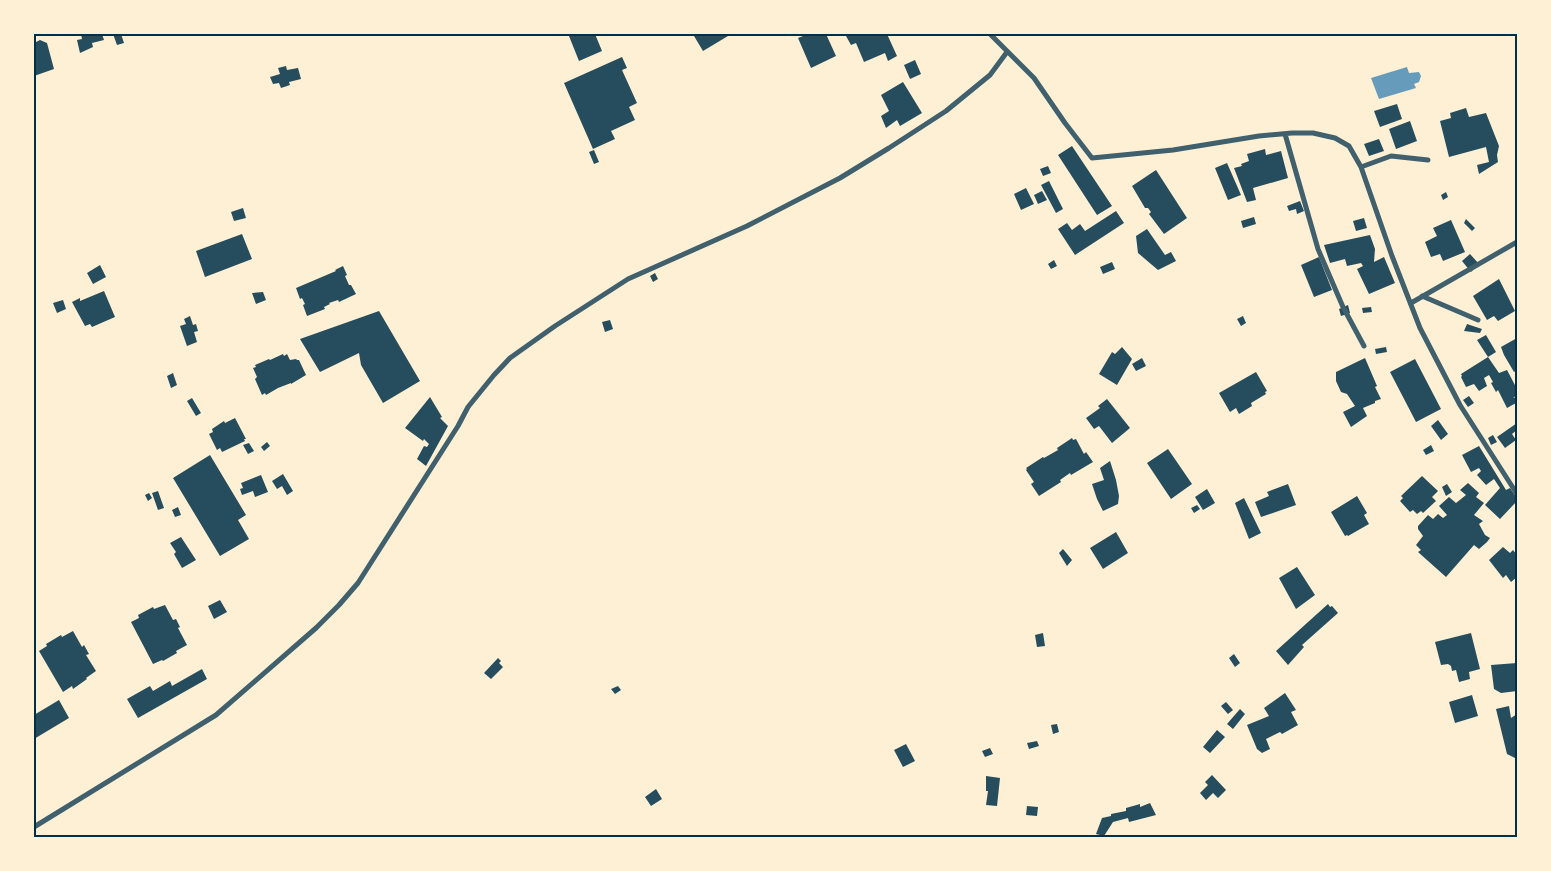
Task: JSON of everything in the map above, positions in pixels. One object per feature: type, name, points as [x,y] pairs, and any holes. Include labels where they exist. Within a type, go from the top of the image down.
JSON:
[{"type":"street","points":[[990,34],[1034,78],[1092,158],[1173,150],[1259,136],[1285,134],[1313,133],[1335,138],[1349,146],[1361,167],[1392,256],[1420,328],[1460,405],[1517,494]]},
{"type":"street","points":[[34,827],[216,715],[316,628],[358,583],[458,426],[468,407],[510,358],[602,294],[628,279],[746,226],[840,178],[889,148],[946,111],[990,76],[1008,52]]},
{"type":"street","points":[[1285,134],[1318,249],[1364,346]]},
{"type":"street","points":[[1361,167],[1391,156],[1428,160]]},
{"type":"street","points":[[1411,303],[1517,242]]},
{"type":"street","points":[[1422,296],[1478,320]]},
{"type":"water","points":[[1407,67],[1409,73],[1419,72],[1421,76],[1419,82],[1414,84],[1416,88],[1379,99],[1371,78]]},
{"type":"building","points":[[81,34],[102,34],[104,40],[92,43],[93,47],[80,53],[77,40],[82,39]]},
{"type":"building","points":[[113,34],[121,34],[124,43],[117,45]]},
{"type":"building","points":[[595,34],[602,51],[579,61],[569,36]]},
{"type":"building","points":[[699,34],[727,34],[728,36],[703,51],[694,36]]},
{"type":"building","points":[[808,34],[826,34],[836,56],[811,68],[798,38]]},
{"type":"building","points":[[850,34],[887,34],[897,56],[888,61],[885,53],[864,62],[856,43],[851,45],[846,36]]},
{"type":"building","points":[[40,40],[47,43],[54,69],[34,76],[34,43]]},
{"type":"building","points":[[622,57],[627,68],[622,70],[637,103],[629,107],[635,120],[611,131],[615,139],[593,149],[564,83]]},
{"type":"building","points":[[915,60],[921,74],[910,79],[904,65]]},
{"type":"building","points":[[286,66],[287,70],[298,68],[301,79],[289,82],[290,85],[281,88],[279,83],[273,84],[270,77],[280,74],[278,68]]},
{"type":"building","points":[[903,82],[922,113],[900,126],[897,120],[886,128],[881,116],[889,111],[881,95]]},
{"type":"building","points":[[1397,104],[1402,119],[1380,127],[1374,111]]},
{"type":"building","points":[[1466,108],[1469,117],[1486,113],[1499,146],[1498,162],[1479,174],[1477,165],[1489,162],[1486,147],[1449,157],[1440,121],[1451,118],[1450,113]]},
{"type":"building","points":[[1410,121],[1417,141],[1396,149],[1389,129]]},
{"type":"building","points":[[1379,139],[1384,151],[1369,156],[1364,144]]},
{"type":"building","points":[[1072,146],[1112,206],[1097,215],[1058,155]]},
{"type":"building","points":[[1265,149],[1266,155],[1281,151],[1288,178],[1253,188],[1256,200],[1247,202],[1234,168],[1242,166],[1241,164],[1249,161],[1247,154]]},
{"type":"building","points":[[594,150],[599,162],[594,164],[589,152]]},
{"type":"building","points":[[1227,163],[1241,195],[1228,200],[1215,168]]},
{"type":"building","points":[[1048,166],[1051,173],[1043,176],[1040,169]]},
{"type":"building","points":[[1156,170],[1187,218],[1164,234],[1132,186]]},
{"type":"building","points":[[1049,181],[1063,209],[1056,213],[1041,185]]},
{"type":"building","points":[[1026,188],[1034,204],[1021,210],[1014,194]]},
{"type":"building","points":[[1042,191],[1047,200],[1038,204],[1034,195]]},
{"type":"building","points":[[1446,192],[1448,197],[1443,200],[1441,195]]},
{"type":"building","points":[[1300,201],[1304,211],[1297,214],[1296,209],[1289,211],[1287,206]]},
{"type":"building","points":[[243,208],[246,218],[234,221],[231,212]]},
{"type":"building","points":[[1116,211],[1124,223],[1075,255],[1058,229],[1067,223],[1072,230],[1080,224],[1085,231]]},
{"type":"building","points":[[1254,217],[1256,224],[1243,228],[1241,221]]},
{"type":"building","points":[[1364,218],[1367,228],[1356,231],[1353,221]]},
{"type":"building","points":[[1466,219],[1475,228],[1472,231],[1464,223]]},
{"type":"building","points":[[1451,220],[1465,252],[1443,261],[1440,254],[1431,257],[1425,242],[1437,236],[1433,228]]},
{"type":"building","points":[[1147,229],[1165,255],[1171,252],[1176,261],[1158,270],[1138,253],[1136,236]]},
{"type":"building","points":[[242,234],[252,259],[205,277],[196,251]]},
{"type":"building","points":[[1370,235],[1375,249],[1374,262],[1384,257],[1395,283],[1369,294],[1357,269],[1363,266],[1361,263],[1347,266],[1345,259],[1330,263],[1324,245]]},
{"type":"building","points":[[1470,254],[1479,264],[1471,272],[1462,261]]},
{"type":"building","points":[[1319,257],[1332,290],[1314,297],[1301,265]]},
{"type":"building","points":[[1054,260],[1057,266],[1051,269],[1048,264]]},
{"type":"building","points":[[1112,262],[1115,269],[1103,274],[1100,267]]},
{"type":"building","points":[[100,265],[106,277],[93,284],[87,273]]},
{"type":"building","points":[[343,266],[349,285],[351,285],[356,294],[339,302],[338,300],[329,303],[324,307],[325,309],[307,316],[303,305],[305,304],[302,298],[300,299],[296,288],[336,271]]},
{"type":"building","points":[[655,273],[658,279],[653,282],[650,276]]},
{"type":"building","points":[[1499,279],[1515,311],[1498,321],[1494,316],[1487,320],[1473,296]]},
{"type":"building","points":[[104,291],[115,317],[92,327],[90,324],[85,326],[72,302],[80,298],[80,301]]},
{"type":"building","points":[[263,292],[266,300],[256,304],[252,293]]},
{"type":"building","points":[[63,300],[66,309],[57,313],[53,303]]},
{"type":"building","points":[[1348,305],[1350,313],[1341,316],[1339,309]]},
{"type":"building","points":[[1371,307],[1372,312],[1363,313],[1362,308]]},
{"type":"building","points":[[379,311],[420,381],[383,403],[361,365],[359,353],[320,372],[300,339]]},
{"type":"building","points":[[190,316],[193,325],[196,324],[198,331],[194,332],[197,342],[187,346],[180,326],[186,324],[184,319]]},
{"type":"building","points":[[1243,316],[1246,323],[1241,326],[1237,319]]},
{"type":"building","points":[[610,320],[613,329],[605,332],[602,322]]},
{"type":"building","points":[[1467,324],[1482,329],[1480,333],[1464,331]]},
{"type":"building","points":[[1486,335],[1496,352],[1488,357],[1477,340]]},
{"type":"building","points":[[1517,338],[1517,370],[1514,372],[1501,347]]},
{"type":"building","points":[[1122,347],[1132,359],[1117,385],[1099,374],[1112,352],[1115,354]]},
{"type":"building","points":[[1386,347],[1387,352],[1376,354],[1375,349]]},
{"type":"building","points":[[283,354],[284,356],[287,354],[290,360],[299,360],[306,375],[291,384],[262,395],[255,379],[257,377],[253,368],[256,367],[255,365]]},
{"type":"building","points":[[1488,357],[1499,373],[1507,370],[1517,389],[1517,395],[1513,398],[1517,397],[1517,406],[1516,403],[1507,408],[1498,390],[1496,392],[1491,383],[1493,382],[1489,375],[1484,378],[1487,386],[1479,391],[1474,384],[1466,387],[1461,374]]},
{"type":"building","points":[[1142,358],[1146,366],[1136,371],[1132,364]]},
{"type":"building","points":[[1365,358],[1381,399],[1363,408],[1367,416],[1351,427],[1343,412],[1355,406],[1347,394],[1341,392],[1336,381],[1336,372]]},
{"type":"building","points":[[1415,359],[1441,409],[1416,422],[1390,372]]},
{"type":"building","points":[[1256,372],[1267,391],[1265,392],[1266,394],[1251,403],[1252,406],[1239,414],[1236,408],[1230,412],[1219,393]]},
{"type":"building","points":[[173,373],[177,385],[171,388],[167,376]]},
{"type":"building","points":[[1469,396],[1474,403],[1468,407],[1463,400]]},
{"type":"building","points":[[430,397],[442,417],[440,418],[448,426],[426,466],[417,459],[424,446],[427,447],[429,444],[405,428]]},
{"type":"building","points":[[192,398],[201,413],[196,416],[187,401]]},
{"type":"building","points":[[1107,399],[1130,428],[1112,443],[1099,426],[1094,429],[1086,418],[1100,408],[1098,406]]},
{"type":"building","points":[[235,418],[246,439],[244,439],[245,441],[222,452],[220,448],[217,450],[209,434],[213,432],[212,429],[224,421],[225,423]]},
{"type":"building","points":[[1438,420],[1448,434],[1441,440],[1431,426]]},
{"type":"building","points":[[1517,423],[1517,430],[1512,434],[1516,440],[1505,448],[1497,437]]},
{"type":"building","points":[[1493,435],[1497,442],[1491,445],[1488,438]]},
{"type":"building","points":[[1072,438],[1073,440],[1076,439],[1084,454],[1086,452],[1093,462],[1071,475],[1070,473],[1060,480],[1061,482],[1039,496],[1031,484],[1034,482],[1026,468],[1058,450],[1057,448]]},
{"type":"building","points":[[267,442],[270,446],[264,451],[261,447]]},
{"type":"building","points":[[249,443],[254,451],[248,454],[243,445]]},
{"type":"building","points":[[1431,445],[1434,451],[1426,455],[1423,450]]},
{"type":"building","points":[[1479,446],[1506,490],[1510,488],[1517,498],[1517,501],[1500,519],[1485,505],[1500,488],[1494,479],[1486,485],[1477,475],[1481,471],[1479,468],[1471,472],[1462,455]]},
{"type":"building","points":[[1168,449],[1192,484],[1171,499],[1147,463]]},
{"type":"building","points":[[210,455],[246,515],[238,520],[249,539],[220,556],[173,478]]},
{"type":"building","points":[[1110,461],[1119,496],[1118,504],[1103,511],[1092,484],[1104,480],[1100,468]]},
{"type":"building","points":[[283,474],[293,491],[287,495],[282,486],[277,489],[272,481]]},
{"type":"building","points":[[261,475],[268,492],[255,497],[253,491],[242,495],[240,489],[243,488],[241,483]]},
{"type":"building","points":[[1422,476],[1438,491],[1432,497],[1436,501],[1423,513],[1421,511],[1417,514],[1413,510],[1410,512],[1400,501],[1403,498],[1401,496]]},
{"type":"building","points":[[1468,483],[1479,493],[1476,497],[1484,503],[1474,515],[1483,521],[1479,524],[1485,535],[1490,538],[1479,549],[1474,545],[1446,577],[1418,552],[1421,550],[1416,545],[1423,536],[1418,526],[1428,515],[1433,519],[1438,514],[1443,518],[1447,515],[1439,506],[1449,497],[1456,503],[1466,495],[1460,490]]},
{"type":"building","points":[[1288,484],[1296,505],[1261,517],[1255,502],[1269,496],[1267,492]]},
{"type":"building","points":[[1447,484],[1452,492],[1446,496],[1442,487]]},
{"type":"building","points":[[1207,489],[1215,503],[1203,510],[1195,497]]},
{"type":"building","points":[[158,491],[164,508],[158,510],[152,493]]},
{"type":"building","points":[[149,493],[152,498],[148,501],[145,495]]},
{"type":"building","points":[[1357,496],[1367,513],[1364,515],[1369,524],[1345,536],[1331,512]]},
{"type":"building","points":[[1244,498],[1261,533],[1249,539],[1235,503]]},
{"type":"building","points":[[1197,505],[1200,509],[1194,513],[1191,508]]},
{"type":"building","points":[[178,507],[181,515],[175,517],[172,510]]},
{"type":"building","points":[[1116,532],[1128,553],[1103,569],[1090,548]]},
{"type":"building","points":[[181,537],[196,560],[182,568],[174,554],[176,552],[170,543]]},
{"type":"building","points":[[1503,547],[1510,553],[1513,550],[1517,555],[1517,577],[1511,582],[1506,575],[1503,578],[1489,560]]},
{"type":"building","points":[[1063,549],[1072,560],[1067,566],[1059,553]]},
{"type":"building","points":[[1297,567],[1315,595],[1296,609],[1279,578]]},
{"type":"building","points":[[220,600],[227,612],[214,619],[208,606]]},
{"type":"building","points":[[1328,604],[1338,613],[1302,645],[1304,647],[1288,665],[1276,651]]},
{"type":"building","points":[[165,605],[173,620],[176,619],[180,627],[178,628],[187,645],[163,661],[153,664],[131,622],[139,618],[138,615],[153,607],[154,609]]},
{"type":"building","points":[[73,631],[82,647],[84,645],[89,654],[86,655],[96,671],[73,689],[72,686],[63,692],[39,651],[47,646],[46,644],[61,635],[62,637]]},
{"type":"building","points":[[1043,633],[1045,646],[1037,647],[1035,635]]},
{"type":"building","points":[[1471,633],[1480,669],[1469,672],[1470,679],[1459,682],[1456,670],[1452,671],[1451,666],[1448,664],[1441,665],[1435,642]]},
{"type":"building","points":[[1234,654],[1240,663],[1235,667],[1229,658]]},
{"type":"building","points":[[498,658],[501,661],[499,663],[503,667],[491,679],[484,673]]},
{"type":"building","points":[[1517,663],[1517,691],[1501,693],[1494,689],[1491,665]]},
{"type":"building","points":[[202,669],[207,679],[138,718],[127,699],[150,686],[153,691],[170,681],[172,686]]},
{"type":"building","points":[[618,686],[621,690],[615,694],[611,689]]},
{"type":"building","points":[[1285,693],[1296,710],[1291,712],[1298,725],[1282,734],[1280,732],[1266,739],[1270,749],[1262,753],[1257,749],[1247,725],[1269,716],[1264,708]]},
{"type":"building","points":[[1472,695],[1478,716],[1455,723],[1449,702]]},
{"type":"building","points":[[59,700],[69,718],[34,739],[34,715]]},
{"type":"building","points":[[1226,702],[1233,710],[1228,714],[1221,706]]},
{"type":"building","points":[[1509,706],[1511,718],[1517,714],[1517,759],[1507,754],[1496,709]]},
{"type":"building","points":[[1240,709],[1245,714],[1233,729],[1227,724]]},
{"type":"building","points":[[1057,724],[1059,732],[1053,734],[1051,725]]},
{"type":"building","points":[[1217,730],[1225,737],[1210,753],[1203,747]]},
{"type":"building","points":[[1037,741],[1039,746],[1029,749],[1027,743]]},
{"type":"building","points":[[906,744],[915,761],[903,767],[894,750]]},
{"type":"building","points":[[990,748],[993,754],[985,757],[982,751]]},
{"type":"building","points":[[1212,775],[1226,790],[1218,798],[1213,793],[1206,800],[1200,793],[1208,785],[1205,782]]},
{"type":"building","points":[[986,776],[1000,778],[997,806],[986,805],[988,791],[986,791]]},
{"type":"building","points":[[656,789],[662,799],[651,806],[645,797]]},
{"type":"building","points":[[1150,803],[1156,815],[1129,822],[1128,818],[1113,822],[1104,836],[1096,834],[1102,818],[1126,811],[1126,808],[1140,804],[1140,807]]},
{"type":"building","points":[[1027,806],[1038,807],[1037,816],[1026,815]]}]
